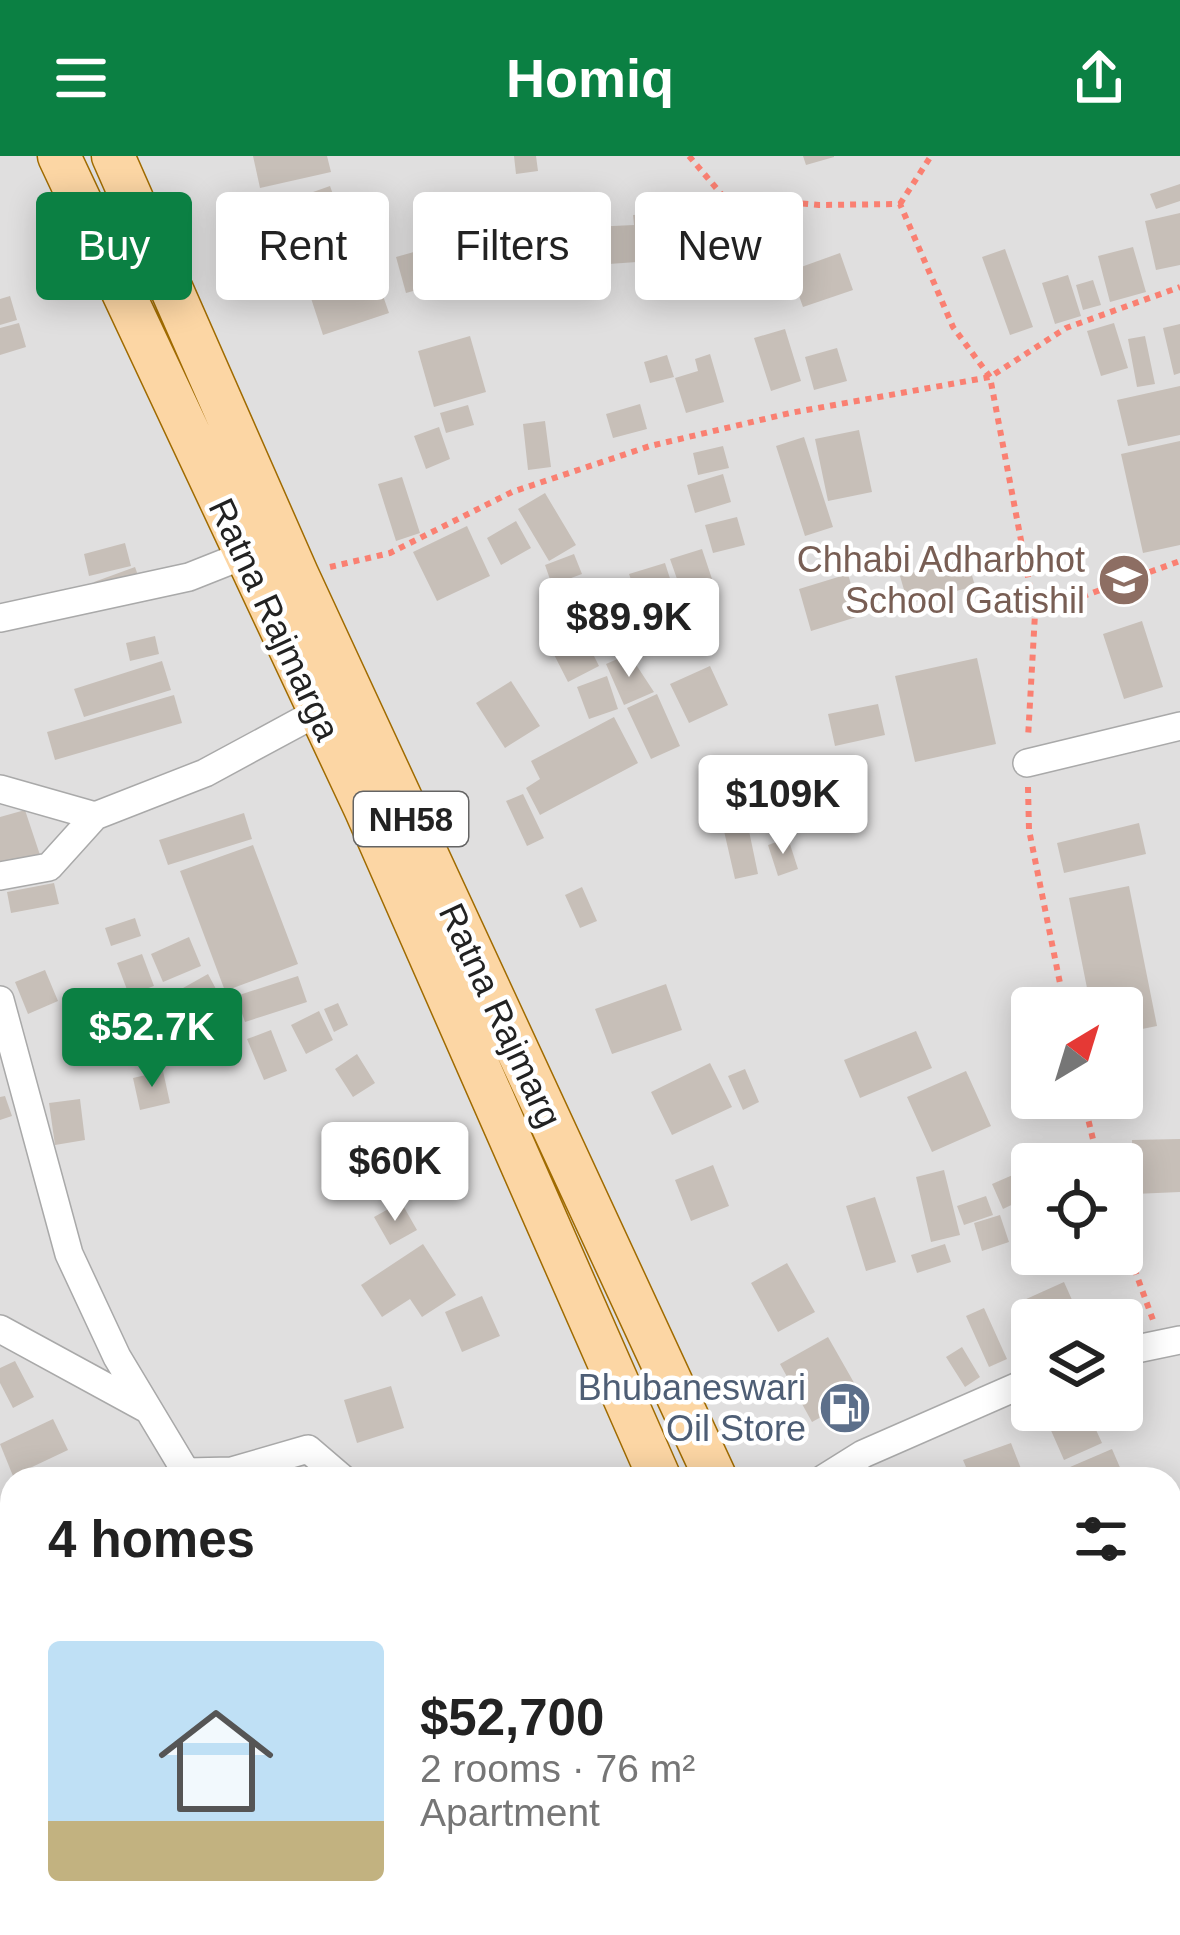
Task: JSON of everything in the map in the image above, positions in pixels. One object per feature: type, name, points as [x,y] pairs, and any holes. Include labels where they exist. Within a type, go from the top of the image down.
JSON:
[{"type":"main road","name":"Ratna Rajmarga","points":[[59,156],[247,554],[316,713],[365,808],[655,1467]]},
{"type":"main road","name":"Ratna Rajmarg","points":[[112,156],[297,574],[710,1467]]},
{"type":"street","points":[[0,618],[189,577],[247,554]]},
{"type":"street","points":[[0,876],[49,867],[95,816],[206,773],[316,713]]},
{"type":"street","points":[[1027,763],[1180,726]]},
{"type":"street","points":[[0,789],[95,816]]},
{"type":"street","points":[[0,1000],[69,1254],[183,1467]]},
{"type":"street","points":[[0,1329],[149,1410]]},
{"type":"street","points":[[842,1467],[1011,1389]]},
{"type":"street","points":[[246,1467],[308,1449],[329,1467]]},
{"type":"path","points":[[689,156],[723,196],[819,205],[900,203]]},
{"type":"path","points":[[900,203],[931,156]]},
{"type":"path","points":[[900,203],[953,327],[990,377],[1035,614],[1027,763],[1029,830],[1061,987]]},
{"type":"path","points":[[297,574],[390,553],[512,492],[650,446],[790,413],[990,377],[1066,328],[1180,286]]},
{"type":"path","points":[[1035,614],[1180,561]]},
{"type":"path","points":[[1141,1275],[1171,1340]]},
{"type":"shaded area","points":[[0,156],[1180,156],[1180,1467],[0,1467]]},
{"type":"building","points":[[253,156],[327,156],[331,172],[260,188]]},
{"type":"building","points":[[514,156],[536,156],[538,171],[516,174]]},
{"type":"building","points":[[803,156],[834,156],[834,157],[806,165]]},
{"type":"building","points":[[1180,184],[1180,201],[1156,209],[1150,194]]},
{"type":"building","points":[[1180,213],[1180,265],[1156,270],[1145,221]]},
{"type":"building","points":[[635,215],[635,262],[611,264],[611,226],[634,225]]},
{"type":"building","points":[[1133,247],[1146,292],[1110,302],[1098,256]]},
{"type":"building","points":[[1005,249],[1033,327],[1010,335],[982,257]]},
{"type":"building","points":[[413,252],[413,291],[406,293],[396,257]]},
{"type":"building","points":[[840,253],[853,290],[803,307],[803,266]]},
{"type":"building","points":[[1068,275],[1081,316],[1055,324],[1042,283]]},
{"type":"building","points":[[1093,280],[1101,305],[1083,310],[1076,285]]},
{"type":"building","points":[[10,296],[17,320],[0,325],[0,299]]},
{"type":"building","points":[[312,300],[384,300],[389,313],[323,335]]},
{"type":"building","points":[[19,323],[26,347],[0,355],[0,328]]},
{"type":"building","points":[[1114,323],[1128,368],[1101,376],[1087,331]]},
{"type":"building","points":[[1180,324],[1180,373],[1174,375],[1163,328]]},
{"type":"building","points":[[785,329],[801,381],[771,391],[754,338]]},
{"type":"building","points":[[470,336],[486,392],[434,407],[418,351]]},
{"type":"building","points":[[1145,336],[1155,384],[1137,387],[1128,339]]},
{"type":"building","points":[[837,348],[847,381],[814,390],[805,357]]},
{"type":"building","points":[[710,354],[724,402],[686,413],[675,378],[698,371],[695,359]]},
{"type":"building","points":[[667,355],[674,377],[650,383],[644,362]]},
{"type":"building","points":[[1180,386],[1180,435],[1128,446],[1117,400]]},
{"type":"building","points":[[640,404],[647,429],[613,438],[606,414]]},
{"type":"building","points":[[468,405],[474,425],[446,433],[440,413]]},
{"type":"building","points":[[545,421],[551,467],[528,470],[523,424]]},
{"type":"building","points":[[439,427],[450,459],[426,469],[414,436]]},
{"type":"building","points":[[859,430],[872,492],[828,501],[815,439]]},
{"type":"building","points":[[804,437],[833,527],[805,536],[776,446]]},
{"type":"building","points":[[1180,441],[1180,545],[1143,553],[1121,454]]},
{"type":"building","points":[[723,446],[729,468],[698,475],[693,453]]},
{"type":"building","points":[[723,474],[731,502],[695,513],[687,485]]},
{"type":"building","points":[[402,477],[420,533],[396,541],[378,484]]},
{"type":"building","points":[[545,493],[576,545],[549,561],[518,509]]},
{"type":"building","points":[[737,517],[745,545],[713,553],[705,525]]},
{"type":"building","points":[[516,521],[531,548],[501,565],[487,538]]},
{"type":"building","points":[[467,526],[490,576],[437,601],[413,552]]},
{"type":"building","points":[[125,543],[131,566],[89,576],[84,554]]},
{"type":"building","points":[[702,549],[714,585],[683,596],[670,559]]},
{"type":"building","points":[[574,554],[582,574],[552,585],[545,565]]},
{"type":"building","points":[[967,558],[975,586],[908,604],[900,576]]},
{"type":"building","points":[[665,563],[674,591],[639,602],[629,574]]},
{"type":"building","points":[[135,567],[140,581],[98,596],[94,582]]},
{"type":"building","points":[[848,574],[860,616],[811,631],[799,589]]},
{"type":"building","points":[[601,596],[613,625],[588,635],[577,606]]},
{"type":"building","points":[[574,616],[599,666],[568,682],[542,631]]},
{"type":"building","points":[[1142,621],[1163,687],[1124,699],[1103,634]]},
{"type":"building","points":[[155,636],[159,654],[130,661],[126,643]]},
{"type":"building","points":[[629,654],[654,692],[624,705],[606,664]]},
{"type":"building","points":[[977,658],[996,744],[915,762],[895,676]]},
{"type":"building","points":[[162,661],[171,690],[84,717],[74,689]]},
{"type":"building","points":[[710,666],[728,705],[689,723],[670,684]]},
{"type":"building","points":[[607,676],[618,709],[589,719],[577,687]]},
{"type":"building","points":[[511,681],[540,726],[505,748],[476,703]]},
{"type":"building","points":[[657,694],[680,746],[651,759],[627,708]]},
{"type":"building","points":[[174,695],[182,723],[55,760],[47,732]]},
{"type":"building","points":[[878,704],[885,735],[835,746],[828,714]]},
{"type":"building","points":[[614,717],[638,763],[540,815],[526,788],[540,779],[531,761]]},
{"type":"building","points":[[523,794],[544,838],[527,846],[506,801]]},
{"type":"building","points":[[25,810],[40,855],[0,868],[0,817]]},
{"type":"building","points":[[244,813],[252,839],[168,865],[159,840]]},
{"type":"building","points":[[1139,823],[1146,854],[1064,873],[1057,843]]},
{"type":"building","points":[[748,826],[758,874],[735,879],[724,831]]},
{"type":"building","points":[[788,838],[798,869],[778,876],[768,845]]},
{"type":"building","points":[[253,845],[298,964],[225,991],[180,871]]},
{"type":"building","points":[[54,883],[59,904],[11,913],[7,892]]},
{"type":"building","points":[[1129,886],[1157,1026],[1143,1029],[1143,987],[1087,987],[1069,898]]},
{"type":"building","points":[[582,887],[597,921],[580,928],[565,895]]},
{"type":"building","points":[[135,918],[141,936],[111,946],[105,928]]},
{"type":"building","points":[[189,937],[201,966],[163,982],[151,954]]},
{"type":"building","points":[[142,954],[154,986],[129,995],[117,963]]},
{"type":"building","points":[[45,970],[58,1001],[28,1014],[15,982]]},
{"type":"building","points":[[208,974],[224,1004],[198,1018],[183,988]]},
{"type":"building","points":[[298,976],[307,1002],[245,1022],[236,996]]},
{"type":"building","points":[[666,984],[682,1030],[612,1054],[595,1009]]},
{"type":"building","points":[[175,992],[183,1020],[140,1033],[132,1005]]},
{"type":"building","points":[[338,1003],[348,1025],[334,1032],[324,1009]]},
{"type":"building","points":[[319,1011],[333,1040],[306,1054],[291,1025]]},
{"type":"building","points":[[271,1030],[287,1071],[264,1080],[247,1039]]},
{"type":"building","points":[[916,1031],[932,1068],[860,1098],[844,1060]]},
{"type":"building","points":[[357,1054],[375,1083],[353,1097],[335,1069]]},
{"type":"building","points":[[710,1063],[732,1107],[672,1135],[651,1092]]},
{"type":"building","points":[[745,1069],[759,1102],[743,1110],[728,1076]]},
{"type":"building","points":[[163,1071],[170,1103],[140,1110],[133,1078]]},
{"type":"building","points":[[966,1071],[991,1126],[932,1152],[907,1097]]},
{"type":"building","points":[[5,1096],[12,1116],[0,1120],[0,1097]]},
{"type":"building","points":[[80,1099],[85,1140],[55,1145],[49,1103]]},
{"type":"building","points":[[1180,1139],[1180,1192],[1143,1194],[1143,1143],[1132,1140]]},
{"type":"building","points":[[713,1165],[729,1206],[691,1221],[675,1180]]},
{"type":"building","points":[[944,1170],[960,1235],[931,1242],[916,1177]]},
{"type":"building","points":[[1011,1176],[1011,1205],[1003,1209],[992,1184]]},
{"type":"building","points":[[986,1196],[993,1215],[964,1225],[957,1206]]},
{"type":"building","points":[[875,1197],[896,1262],[866,1271],[846,1206]]},
{"type":"building","points":[[401,1202],[417,1230],[390,1245],[374,1217]]},
{"type":"building","points":[[1000,1215],[1009,1242],[982,1251],[974,1223]]},
{"type":"building","points":[[423,1244],[456,1295],[422,1317],[410,1299],[382,1317],[361,1285]]},
{"type":"building","points":[[945,1244],[951,1262],[917,1273],[911,1255]]},
{"type":"building","points":[[787,1263],[815,1312],[778,1332],[751,1283]]},
{"type":"building","points":[[1064,1282],[1072,1299],[1026,1299]]},
{"type":"building","points":[[482,1296],[500,1336],[462,1352],[445,1312]]},
{"type":"building","points":[[984,1308],[1007,1359],[989,1367],[966,1316]]},
{"type":"building","points":[[828,1337],[861,1395],[812,1422],[780,1364]]},
{"type":"building","points":[[962,1347],[980,1377],[965,1387],[946,1357]]},
{"type":"building","points":[[15,1361],[34,1397],[13,1408],[0,1383],[0,1368]]},
{"type":"building","points":[[391,1386],[404,1428],[357,1443],[344,1400]]},
{"type":"building","points":[[53,1419],[68,1450],[32,1467],[9,1467],[0,1444]]},
{"type":"building","points":[[1051,1431],[1097,1431],[1102,1443],[1064,1460]]},
{"type":"building","points":[[1011,1443],[1020,1467],[966,1467],[963,1460]]},
{"type":"building","points":[[1112,1449],[1120,1467],[1070,1467]]},
{"type":"place","name":"Chhabi Adharbhot School Gatishil","points":[[1124,580]]},
{"type":"place","name":"Bhubaneswari Oil Store","points":[[845,1408]]}]
